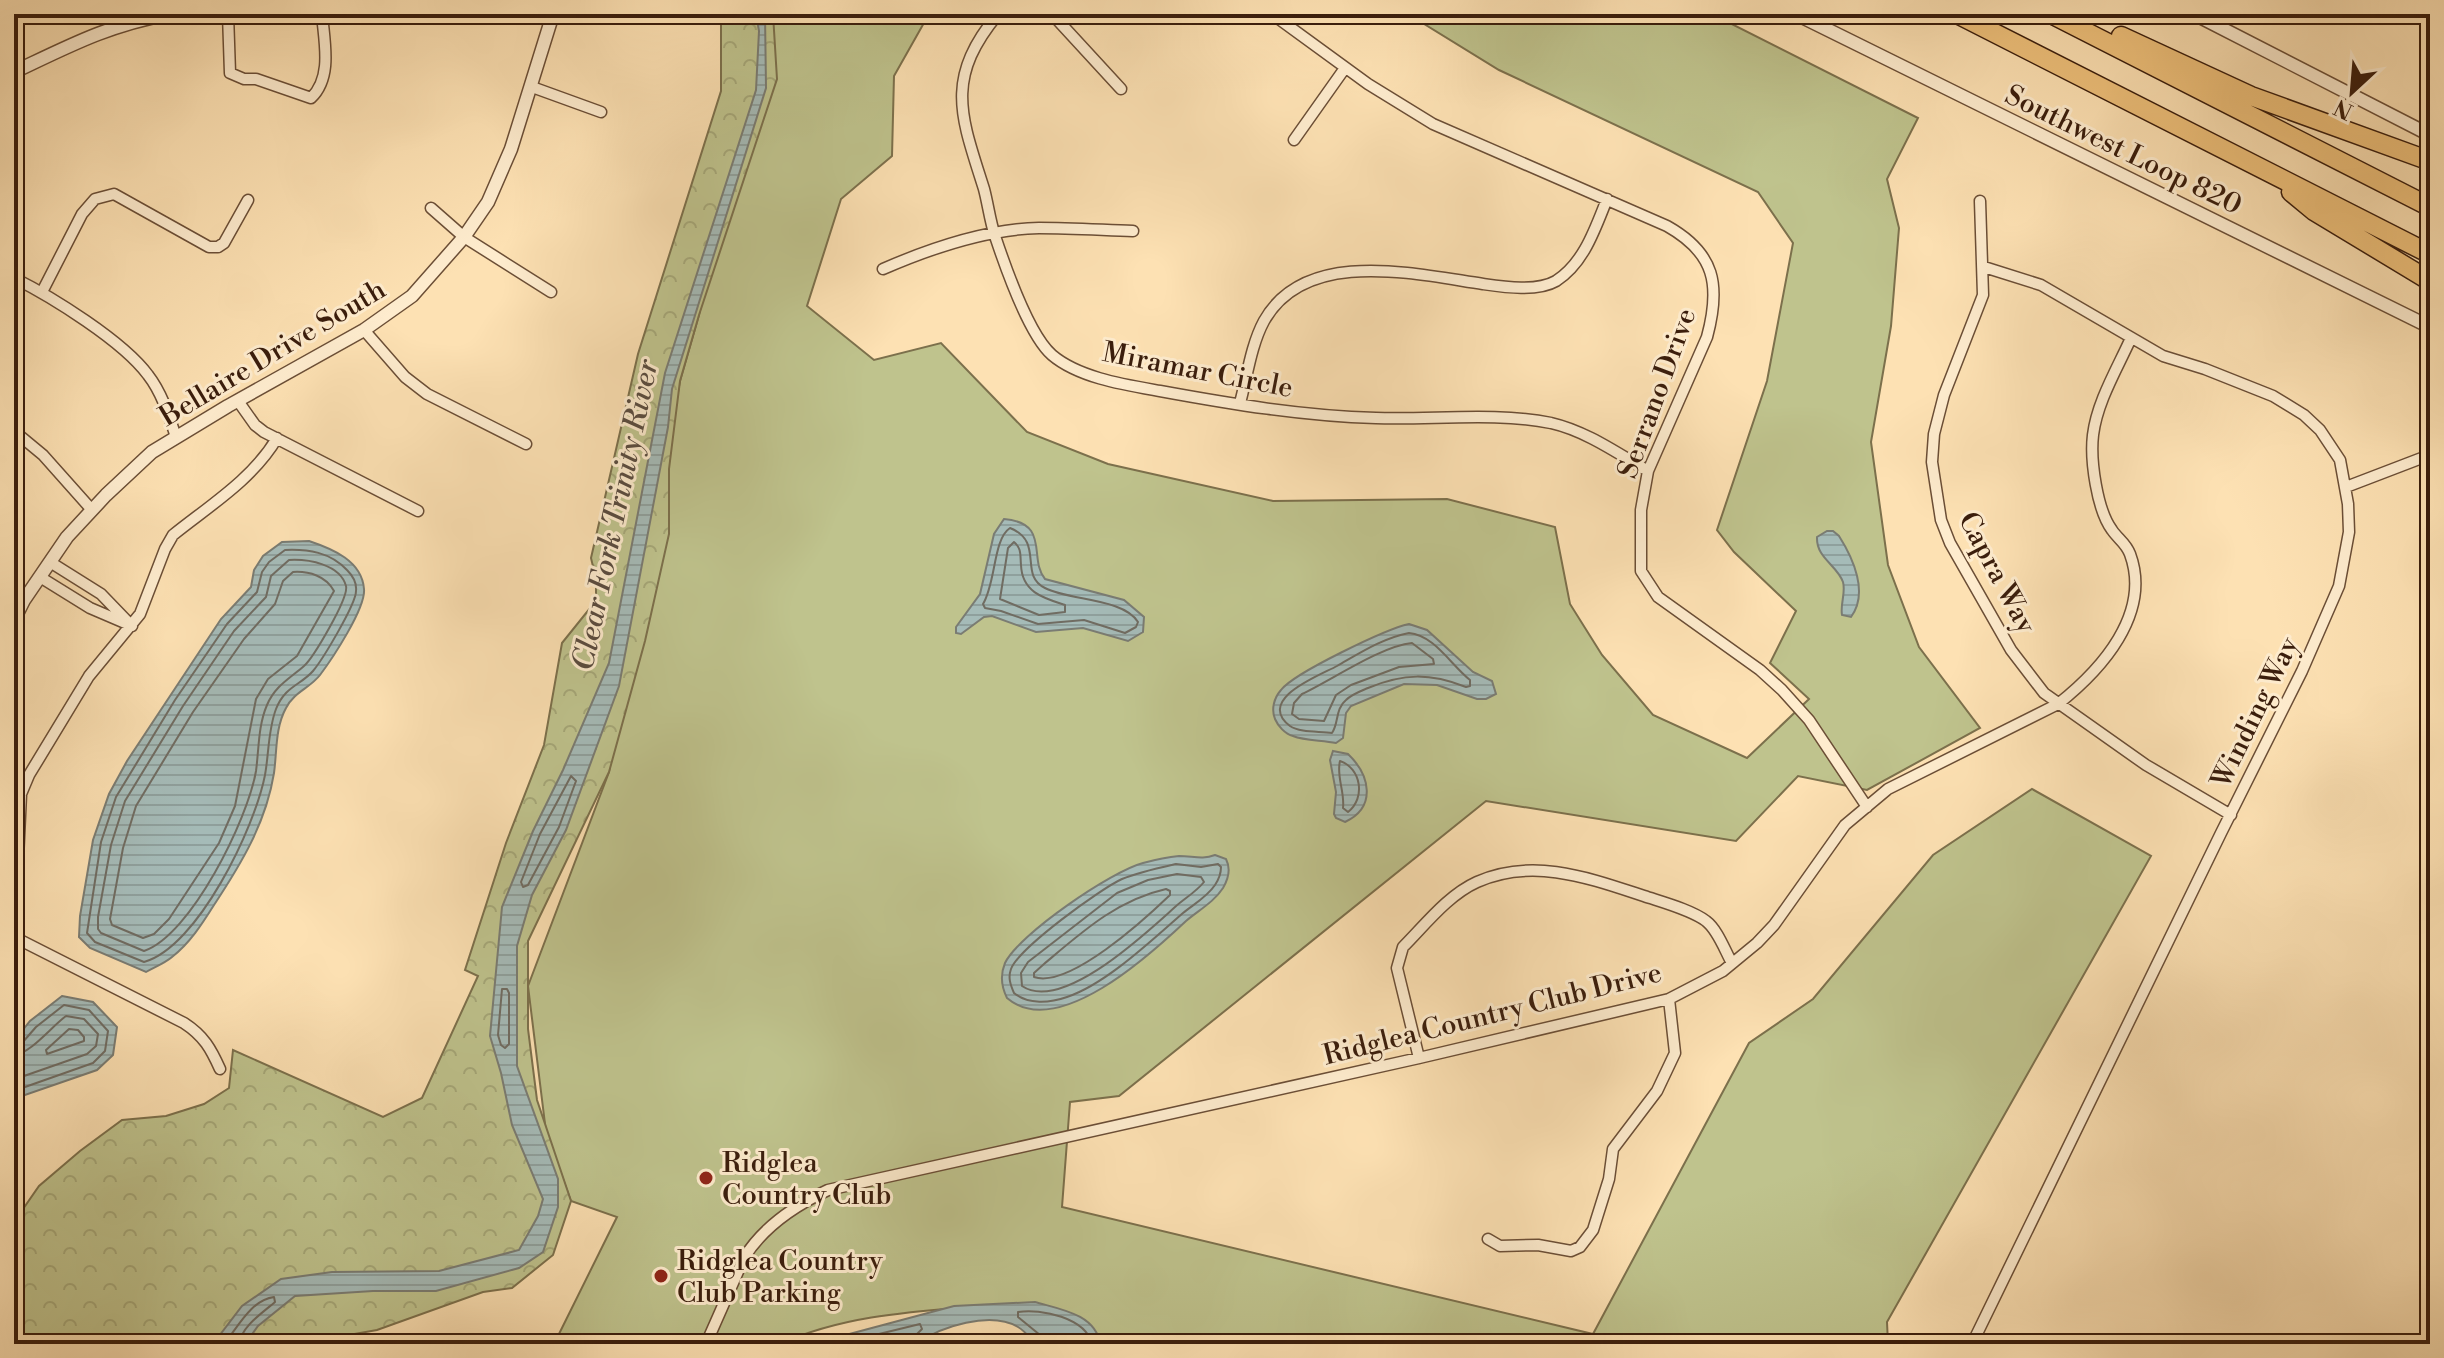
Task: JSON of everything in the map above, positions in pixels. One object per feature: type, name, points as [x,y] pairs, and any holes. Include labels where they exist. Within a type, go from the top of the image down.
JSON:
[{"type":"highway","points":[[1957,14],[2430,254]]},
{"type":"highway","points":[[2051,14],[2430,207]]},
{"type":"highway","points":[[2077,14],[2251,96],[2430,161]]},
{"type":"highway","points":[[2264,170],[2314,211],[2430,281]]},
{"type":"street","points":[[14,72],[102,31],[127,22],[169,14]]},
{"type":"street","points":[[228,14],[230,73],[311,98],[322,82],[325,63],[322,14]]},
{"type":"street","name":"Bellaire Drive South","points":[[14,620],[67,537],[152,452],[364,330],[412,296],[464,237],[488,202],[511,149],[553,14]]},
{"type":"street","name":"Miramar Circle","points":[[998,14],[969,60],[960,94],[967,135],[989,205],[994,234],[1034,333],[1062,362],[1118,383],[1301,413],[1549,423],[1586,435],[1648,471]]},
{"type":"street","points":[[1052,14],[1121,89]]},
{"type":"street","name":"Serrano Drive","points":[[1272,14],[1345,68],[1433,124],[1607,199],[1689,238],[1698,249],[1713,283],[1713,309],[1707,337],[1648,471],[1641,510],[1641,571],[1658,597],[1760,670],[1782,690],[1809,720],[1867,807]]},
{"type":"street","name":"Southwest Loop 820","points":[[1796,14],[2430,327]]},
{"type":"street","points":[[2194,14],[2430,135]]},
{"type":"street","points":[[1294,140],[1345,68]]},
{"type":"street","points":[[532,87],[601,112]]},
{"type":"street","points":[[42,292],[82,214],[95,199],[114,194],[209,247],[224,243],[248,200]]},
{"type":"street","points":[[1240,403],[1262,324],[1284,294],[1301,284],[1322,275],[1369,272],[1412,274],[1496,286],[1536,286],[1554,282],[1585,249],[1607,199]]},
{"type":"street","name":"Capra Way","points":[[1980,201],[1984,267],[1980,305],[1944,395],[1934,434],[1932,462],[1941,520],[1950,543],[2011,650],[2044,693],[2146,765],[2231,815]]},
{"type":"street","points":[[431,208],[464,237],[551,292]]},
{"type":"street","points":[[883,269],[925,251],[994,234],[1036,228],[1133,231]]},
{"type":"street","name":"Winding Way","points":[[1972,1344],[2302,671],[2339,586],[2349,532],[2346,487],[2340,460],[2320,430],[2304,415],[2273,396],[2163,356],[2053,291],[1984,267]]},
{"type":"street","points":[[14,278],[42,292],[109,340],[141,368],[149,376],[165,406],[176,437]]},
{"type":"street","points":[[364,330],[405,377],[427,394],[526,444]]},
{"type":"street","name":"Ridglea Country Club Drive","points":[[706,1344],[752,1245],[794,1209],[828,1190],[1669,999],[1732,963],[1774,925],[1845,825],[1888,789],[2058,704],[2083,684],[2111,653],[2126,623],[2134,597],[2133,567],[2122,539],[2112,531],[2097,489],[2093,436],[2099,409],[2131,338]]},
{"type":"street","points":[[238,401],[255,425],[418,511]]},
{"type":"street","points":[[14,431],[43,455],[92,510]]},
{"type":"street","points":[[14,907],[21,794],[89,676],[140,614],[173,535],[252,471],[277,438]]},
{"type":"street","points":[[2346,487],[2427,456]]},
{"type":"street","points":[[50,562],[101,594],[132,626]]},
{"type":"street","points":[[40,577],[90,608],[132,626]]},
{"type":"street","points":[[1419,1058],[1397,968],[1399,955],[1403,947],[1457,894],[1474,883],[1496,875],[1536,869],[1566,873],[1663,902],[1706,921],[1732,963]]},
{"type":"street","points":[[14,937],[144,1001],[200,1034],[220,1069]]},
{"type":"street","points":[[1488,1239],[1500,1246],[1538,1245],[1571,1251],[1580,1247],[1593,1230],[1609,1179],[1613,1149],[1657,1091],[1675,1053],[1669,999]]},
{"type":"green space","points":[[721,14],[773,14],[777,79],[680,381],[669,469],[669,534],[645,641],[609,772],[528,941],[528,1029],[537,1100],[571,1201],[553,1255],[512,1288],[483,1292],[377,1330],[326,1339],[328,1344],[14,1344],[14,1222],[39,1186],[122,1120],[166,1116],[204,1104],[229,1088],[233,1050],[383,1117],[422,1098],[478,976],[465,970],[506,843],[544,745],[562,643],[591,607],[596,594],[591,558],[638,354],[721,91]]},
{"type":"green space","points":[[766,14],[929,14],[894,76],[892,156],[841,199],[807,306],[874,360],[941,343],[1027,432],[1108,464],[1273,501],[1447,499],[1555,527],[1570,604],[1602,655],[1653,715],[1747,758],[1809,699],[1770,663],[1796,611],[1734,552],[1717,530],[1767,381],[1793,243],[1758,192],[1499,70],[1408,14],[1712,14],[1918,118],[1887,179],[1899,228],[1891,326],[1871,442],[1888,565],[1919,647],[1980,728],[1867,790],[1798,776],[1736,841],[1486,801],[1119,1096],[1070,1102],[1062,1207],[1593,1334],[1749,1043],[1813,999],[1933,855],[2032,789],[2151,856],[1887,1322],[1888,1344],[1043,1344],[1004,1304],[862,1319],[807,1333],[780,1344],[554,1344],[617,1217],[571,1201],[546,1132],[528,986],[609,772],[680,381],[699,315]]},
{"type":"water","points":[[756,14],[765,14],[766,88],[672,389],[668,427],[619,686],[566,830],[532,895],[517,946],[517,1066],[558,1179],[558,1207],[543,1252],[519,1268],[436,1291],[295,1296],[258,1326],[245,1344],[213,1344],[242,1306],[281,1279],[332,1272],[439,1271],[519,1250],[538,1216],[543,1199],[512,1125],[490,1036],[502,907],[609,663],[665,373],[756,90],[759,31]]},
{"type":"water","points":[[1004,519],[1019,522],[1033,534],[1040,571],[1045,579],[1124,600],[1144,617],[1143,632],[1128,641],[1083,628],[1036,632],[992,616],[984,617],[961,634],[956,633],[956,627],[980,594],[994,534]]},
{"type":"water","points":[[1827,531],[1839,536],[1857,576],[1859,597],[1851,617],[1842,615],[1843,582],[1823,556],[1818,544],[1817,537]]},
{"type":"water","points":[[309,541],[336,552],[352,564],[362,579],[363,597],[347,633],[325,667],[293,698],[282,716],[270,791],[259,826],[243,858],[195,933],[163,963],[146,972],[90,948],[79,937],[80,916],[93,840],[109,794],[127,761],[221,619],[251,587],[254,570],[263,556],[282,542]]},
{"type":"water","points":[[1409,624],[1427,630],[1473,672],[1492,681],[1496,694],[1477,699],[1437,685],[1404,684],[1351,706],[1346,713],[1343,738],[1336,743],[1298,738],[1287,733],[1276,722],[1274,704],[1289,682],[1341,652]]},
{"type":"water","points":[[1333,751],[1348,754],[1356,762],[1367,790],[1362,808],[1345,822],[1334,814],[1336,792],[1330,760]]},
{"type":"water","points":[[1215,855],[1226,859],[1229,874],[1219,893],[1127,971],[1076,1001],[1051,1009],[1028,1008],[1007,998],[1002,980],[1005,963],[1028,936],[1068,905],[1110,878],[1143,863],[1175,856],[1202,858]]},
{"type":"water","points":[[62,996],[93,1002],[117,1027],[113,1055],[97,1070],[25,1095],[14,1093],[14,1041],[30,1021]]},
{"type":"water","points":[[1035,1302],[1084,1319],[1092,1326],[1100,1344],[1036,1344],[1018,1327],[994,1320],[952,1326],[917,1344],[812,1344],[954,1306]]},
{"type":"place","name":"Ridglea Country Club","points":[[706,1178]]},
{"type":"place","name":"Ridglea Country Club Parking","points":[[661,1276]]},
{"type":"water label","name":"Clear Fork Trinity River","points":[[615,515]]}]
